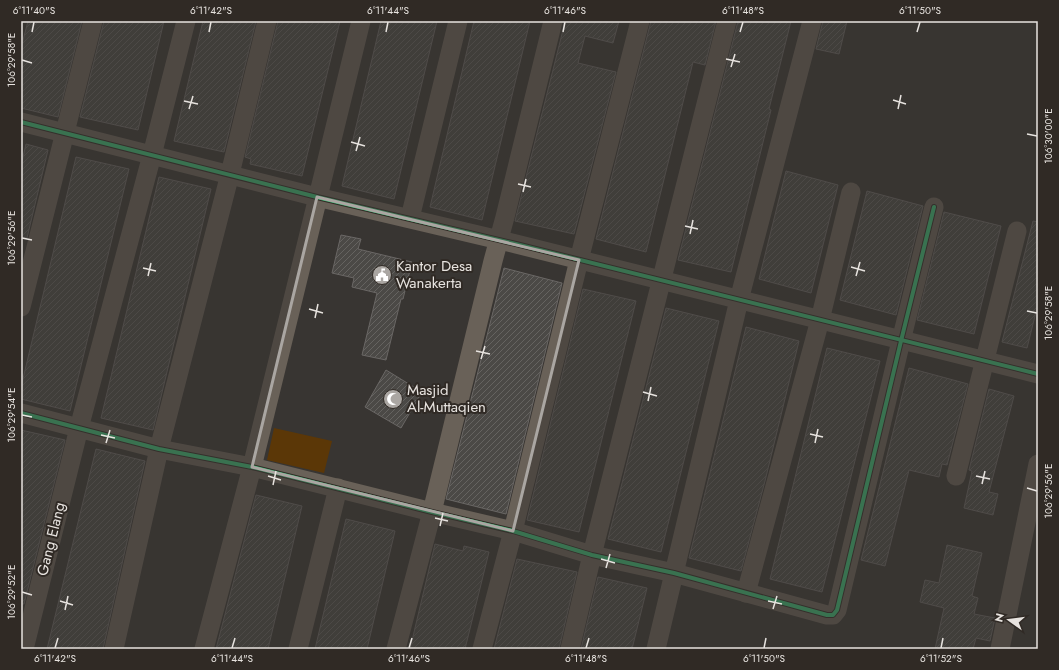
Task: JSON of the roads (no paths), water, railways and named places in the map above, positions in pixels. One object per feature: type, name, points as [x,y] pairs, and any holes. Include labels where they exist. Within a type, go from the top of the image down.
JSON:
[{"type":"street","points":[[21,308],[93,21]]},
{"type":"street","name":"Gang Elang","points":[[24,649],[79,428],[186,21]]},
{"type":"street","points":[[114,649],[159,449],[268,21]]},
{"type":"street","points":[[204,649],[252,467],[361,21]]},
{"type":"street","points":[[410,218],[458,21]]},
{"type":"street","points":[[396,649],[432,512],[553,21]]},
{"type":"street","points":[[482,649],[513,531],[578,260],[640,21]]},
{"type":"street","points":[[570,649],[592,555],[727,21]]},
{"type":"street","points":[[656,649],[739,300],[812,21]]},
{"type":"street","points":[[21,122],[317,197],[410,218],[1038,374]]},
{"type":"street","points":[[746,593],[820,320],[851,192]]},
{"type":"street","points":[[21,413],[159,449],[252,467],[513,531],[592,555],[674,574],[827,615],[833,615],[837,610],[934,207]]},
{"type":"street","points":[[956,476],[1017,231]]},
{"type":"street","points":[[1000,649],[1038,464]]},
{"type":"street","points":[[298,649],[338,488]]},
{"type":"place","name":"Kantor Desa Wanakerta","points":[[382,275]]},
{"type":"place","name":"Masjid Al-Muttaqien","points":[[393,399]]}]
